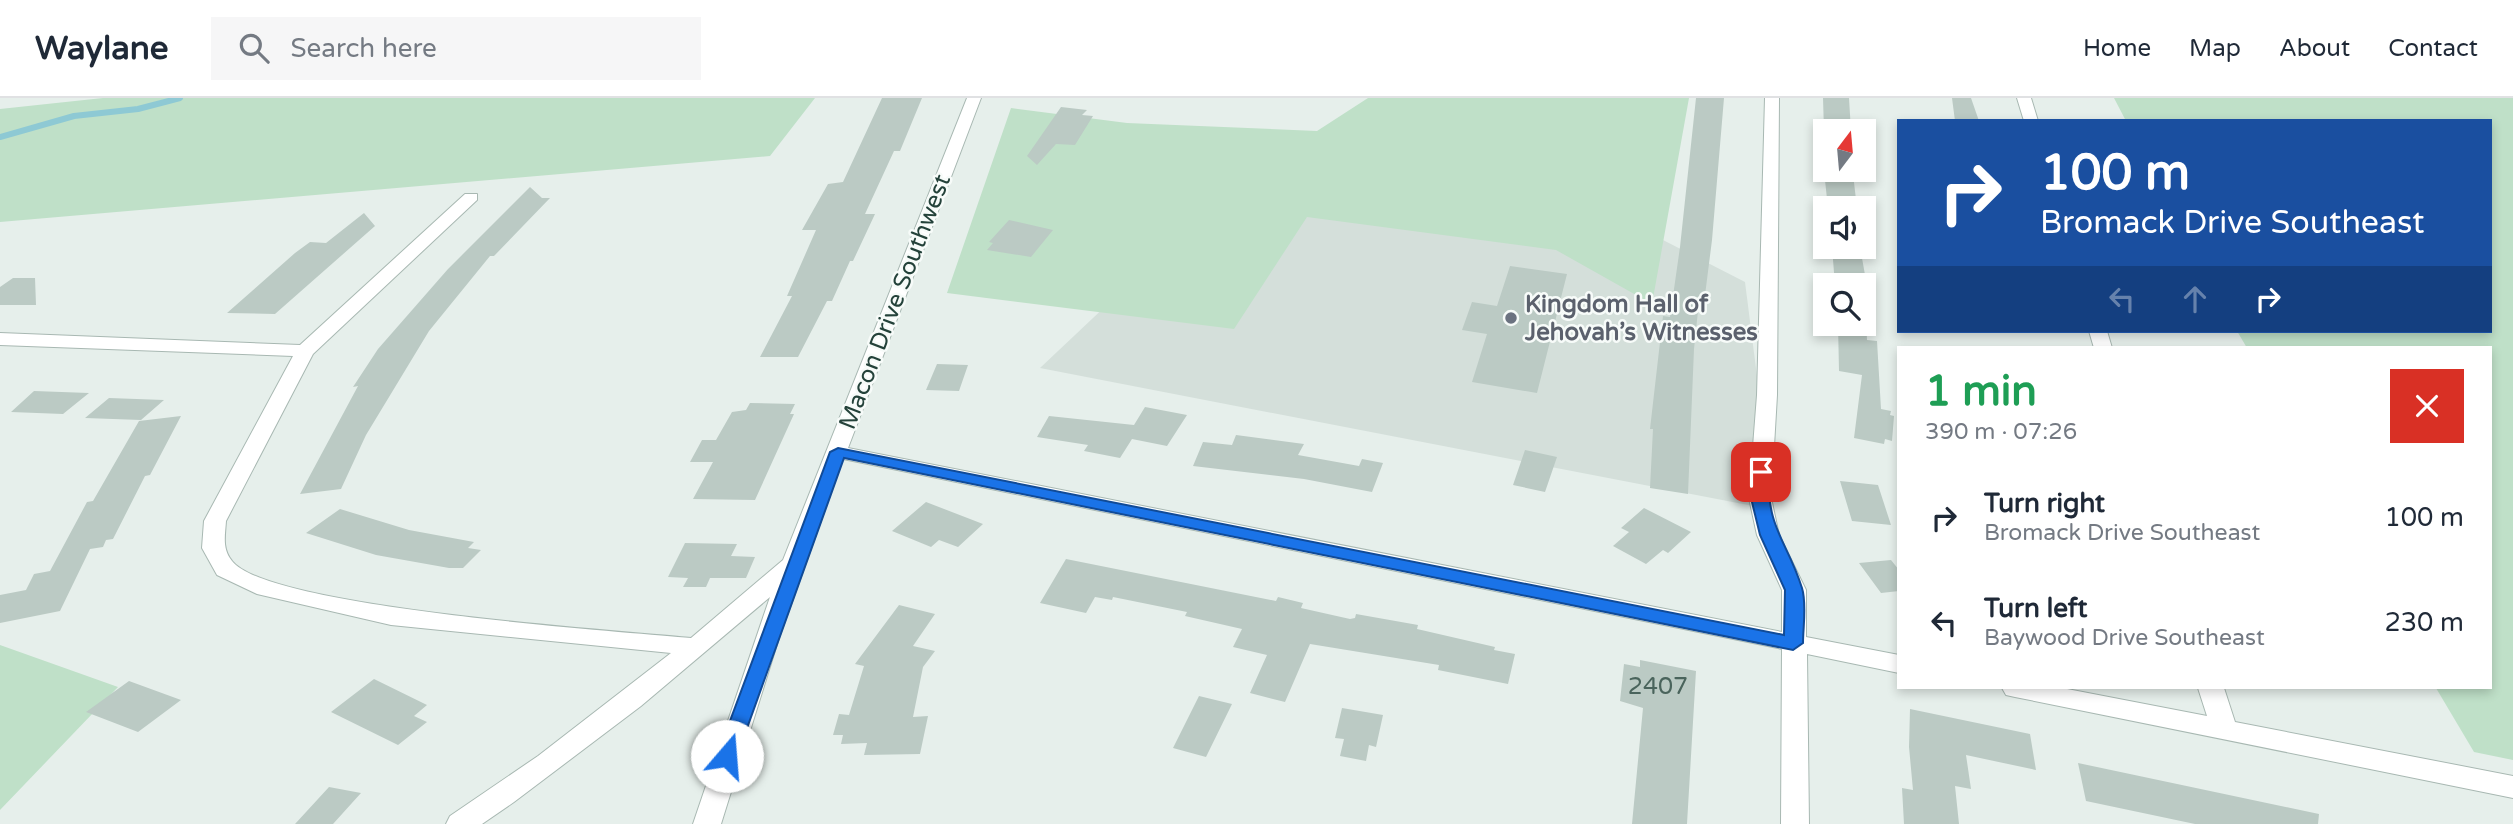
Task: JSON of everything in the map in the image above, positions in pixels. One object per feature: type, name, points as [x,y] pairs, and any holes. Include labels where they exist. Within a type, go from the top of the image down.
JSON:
[{"type":"street","name":"Macon Drive Southwest","points":[[707,824],[734,733],[796,562],[974,98]]},
{"type":"street","points":[[1772,98],[1766,310],[1767,394],[1760,498],[1768,535],[1794,590],[1795,824]]},
{"type":"street","points":[[2024,98],[2030,119]]},
{"type":"street","points":[[471,197],[305,351],[215,521],[213,548],[225,569],[257,586],[391,617],[695,647]]},
{"type":"street","points":[[0,339],[305,351]]},
{"type":"street","points":[[838,452],[1897,664]]},
{"type":"street","points":[[460,824],[530,778],[610,719],[796,562]]},
{"type":"street","points":[[2020,689],[2513,787]]},
{"type":"street","points":[[2211,689],[2224,729]]},
{"type":"shaded area","points":[[1234,185],[1620,218],[1745,282],[1774,510],[1040,368]]},
{"type":"green space","points":[[103,98],[815,98],[770,156],[0,222],[0,109]]},
{"type":"green space","points":[[1368,98],[1689,98],[1652,304],[1556,250],[1307,217],[1234,329],[947,293],[1011,108],[1127,123],[1317,131]]},
{"type":"green space","points":[[2114,98],[2513,98],[2513,760],[2474,752],[2437,689],[2492,689],[2492,346],[2246,346],[2238,333],[2492,333],[2492,119],[2125,119]]},
{"type":"green space","points":[[0,645],[118,687],[0,810]]},
{"type":"building","points":[[882,98],[922,98],[900,151],[894,151],[865,214],[875,214],[853,261],[850,261],[832,301],[827,301],[798,357],[760,357],[792,296],[787,296],[816,230],[802,230],[828,184],[843,182]]},
{"type":"building","points":[[1696,98],[1724,98],[1712,240],[1703,311],[1698,311],[1694,349],[1688,494],[1650,488],[1653,429],[1650,429],[1663,316],[1670,317],[1680,247]]},
{"type":"building","points":[[1823,98],[1849,98],[1850,119],[1824,119]]},
{"type":"building","points":[[1952,98],[1971,98],[1978,119],[1955,119]]},
{"type":"building","points":[[1061,107],[1087,110],[1082,115],[1093,116],[1075,145],[1056,144],[1037,165],[1027,156]]},
{"type":"building","points":[[1825,182],[1854,182],[1856,196],[1827,196]]},
{"type":"building","points":[[530,187],[542,198],[550,198],[494,256],[490,256],[429,331],[366,435],[341,489],[300,494],[358,386],[353,387],[378,349],[448,269]]},
{"type":"building","points":[[364,213],[375,226],[275,314],[227,313],[310,242],[326,243]]},
{"type":"building","points":[[1009,220],[1053,230],[1031,257],[987,250],[993,243],[989,242]]},
{"type":"building","points":[[1833,259],[1862,259],[1865,273],[1834,273]]},
{"type":"building","name":"Kingdom Hall of Jehovah’s Witnesses","points":[[1510,266],[1567,274],[1537,393],[1472,382],[1487,334],[1462,330],[1472,302],[1497,306]]},
{"type":"building","points":[[13,278],[35,278],[36,305],[0,305],[0,287]]},
{"type":"building","points":[[1838,336],[1867,336],[1867,340],[1877,341],[1881,409],[1891,411],[1890,415],[1894,416],[1892,441],[1885,439],[1884,444],[1854,438],[1862,375],[1839,371]]},
{"type":"building","points":[[937,364],[968,365],[959,391],[926,390]]},
{"type":"building","points":[[34,391],[89,393],[63,414],[11,412]]},
{"type":"building","points":[[109,398],[164,400],[141,420],[85,418]]},
{"type":"building","points":[[750,403],[795,404],[790,414],[794,414],[755,500],[693,499],[713,462],[690,462],[702,440],[716,440],[732,412],[746,410]]},
{"type":"building","points":[[1145,407],[1187,415],[1167,446],[1132,439],[1120,458],[1084,451],[1088,445],[1037,437],[1049,416],[1134,425]]},
{"type":"building","points":[[181,416],[150,475],[145,476],[113,539],[106,540],[103,547],[90,549],[60,611],[0,623],[0,595],[26,590],[34,574],[50,571],[87,502],[93,501],[139,421]]},
{"type":"building","points":[[1236,435],[1304,444],[1298,455],[1359,466],[1362,459],[1383,463],[1372,492],[1304,479],[1193,466],[1203,442],[1232,445]]},
{"type":"building","points":[[1525,450],[1557,457],[1545,492],[1513,485]]},
{"type":"building","points":[[1840,481],[1878,485],[1891,525],[1852,521]]},
{"type":"building","points":[[926,502],[983,524],[958,547],[939,540],[931,547],[892,531]]},
{"type":"building","points":[[1644,508],[1691,532],[1668,553],[1663,550],[1646,564],[1613,546],[1629,532],[1621,528]]},
{"type":"building","points":[[340,509],[409,530],[474,542],[468,548],[481,550],[463,568],[449,568],[376,555],[306,533]]},
{"type":"building","points":[[685,543],[737,544],[731,556],[755,557],[746,578],[710,578],[706,587],[683,587],[688,578],[668,577]]},
{"type":"building","points":[[1066,559],[1276,601],[1278,597],[1303,603],[1301,608],[1350,619],[1355,618],[1356,614],[1418,625],[1417,629],[1515,654],[1508,684],[1438,670],[1439,665],[1310,644],[1285,702],[1250,693],[1267,655],[1233,647],[1242,629],[1185,616],[1187,612],[1113,597],[1112,600],[1095,597],[1086,613],[1040,603]]},
{"type":"building","points":[[1891,560],[1897,568],[1897,591],[1881,593],[1859,563]]},
{"type":"building","points":[[899,605],[935,614],[913,646],[935,651],[923,667],[913,717],[928,716],[920,754],[864,755],[867,743],[841,744],[843,735],[833,735],[839,714],[849,715],[864,666],[855,664]]},
{"type":"building","points":[[1640,660],[1696,671],[1687,824],[1632,824],[1643,708],[1620,701],[1624,664],[1640,667]]},
{"type":"building","points":[[374,679],[427,705],[414,716],[427,722],[398,745],[331,712]]},
{"type":"building","points":[[129,681],[181,700],[138,732],[86,712]]},
{"type":"building","points":[[1199,696],[1232,704],[1206,757],[1173,748]]},
{"type":"building","points":[[1342,708],[1383,715],[1376,747],[1369,745],[1366,761],[1340,756],[1344,739],[1335,738]]},
{"type":"building","points":[[1910,709],[2030,734],[2036,770],[1966,755],[1971,789],[1955,786],[1959,824],[1904,824],[1902,788],[1913,790],[1909,747]]},
{"type":"building","points":[[2078,763],[2319,814],[2318,824],[2195,824],[2086,801]]},
{"type":"building","points":[[329,787],[361,793],[333,824],[295,824]]},
{"type":"waterway","points":[[0,137],[74,116],[138,109],[180,98]]},
{"type":"place","name":"Kingdom Hall of Jehovah’s Witnesses","points":[[1511,318]]},
{"type":"route","points":[[727,756],[838,452],[1793,643],[1794,590],[1768,535],[1760,498],[1761,472]]}]
